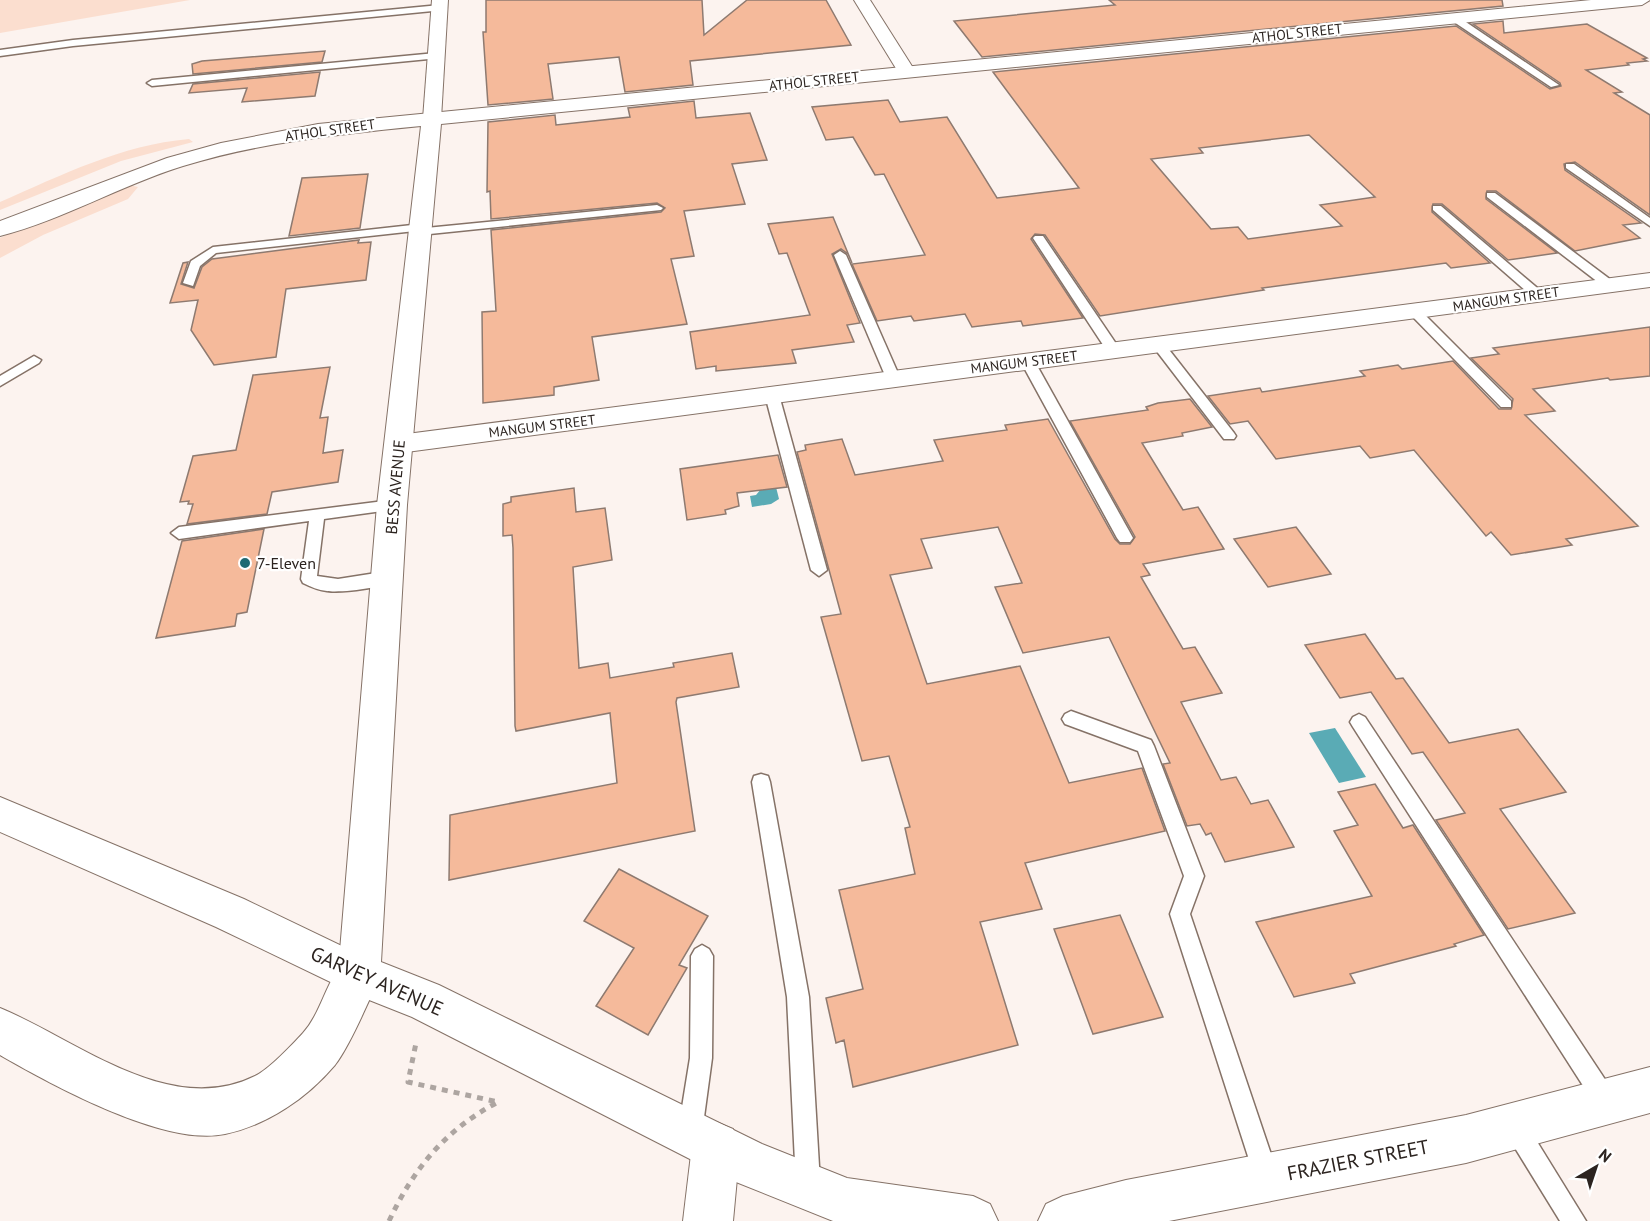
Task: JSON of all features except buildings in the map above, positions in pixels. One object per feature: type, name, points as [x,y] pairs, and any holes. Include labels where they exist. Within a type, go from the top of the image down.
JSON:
[{"type":"main road","name":"ATHOL STREET","points":[[0,229],[125,179],[221,149],[318,130],[1642,0]]},
{"type":"main road","name":"BESS AVENUE","points":[[359,975],[389,577],[392,505],[432,119]]},
{"type":"main road","name":"GARVEY AVENUE","points":[[359,975],[424,1000],[718,1147]]},
{"type":"main road","points":[[0,1030],[73,1072],[141,1099],[179,1110],[224,1111],[272,1093],[320,1048],[359,975]]},
{"type":"main road","name":"FRAZIER STREET","points":[[1063,1221],[1126,1205],[1466,1139],[1650,1090]]},
{"type":"main road","points":[[708,1221],[718,1147],[847,1202],[973,1221]]},
{"type":"street","points":[[862,0],[906,71]]},
{"type":"street","name":"BESS AVENUE","points":[[432,119],[440,4]]},
{"type":"street","name":"MANGUM STREET","points":[[399,444],[1650,280]]},
{"type":"street","name":"GARVEY AVENUE","points":[[0,814],[230,913],[359,975]]},
{"type":"lane","points":[[0,53],[440,4]]},
{"type":"lane","points":[[1454,18],[1554,85]]},
{"type":"lane","points":[[152,83],[436,56]]},
{"type":"lane","points":[[1570,166],[1650,223]]},
{"type":"lane","points":[[1491,195],[1611,286]]},
{"type":"lane","points":[[189,283],[195,264],[213,250],[657,208]]},
{"type":"lane","points":[[1437,208],[1538,295]]},
{"type":"lane","points":[[1039,238],[1114,351]]},
{"type":"lane","points":[[840,255],[894,380]]},
{"type":"lane","points":[[1413,312],[1506,404]]},
{"type":"lane","points":[[1158,345],[1228,436]]},
{"type":"lane","points":[[0,382],[34,360]]},
{"type":"lane","points":[[1028,362],[1125,538]]},
{"type":"lane","points":[[772,395],[819,570]]},
{"type":"lane","points":[[179,533],[392,505]]},
{"type":"lane","points":[[317,516],[309,579],[320,585],[339,585],[389,577]]},
{"type":"lane","points":[[1071,719],[1145,746],[1194,876],[1180,914],[1267,1178]]},
{"type":"lane","points":[[1359,722],[1606,1101]]},
{"type":"lane","points":[[761,782],[798,997],[805,1091],[808,1186]]},
{"type":"lane","points":[[702,956],[701,1058],[718,1147]]},
{"type":"lane","points":[[1514,1126],[1574,1221]]},
{"type":"path","points":[[389,1221],[403,1188],[438,1142],[470,1115],[498,1102],[408,1082],[424,1000]]},
{"type":"shaded area","points":[[0,0],[190,0],[0,33]]},
{"type":"shaded area","points":[[189,139],[193,142],[121,161],[0,210],[0,202],[92,163],[116,154],[164,142]]},
{"type":"shaded area","points":[[129,185],[138,187],[128,199],[43,235],[0,258],[0,238],[26,225]]},
{"type":"water","points":[[773,475],[779,499],[771,504],[752,507],[750,496],[756,495]]},
{"type":"water","points":[[1335,728],[1366,777],[1339,783],[1309,733]]},
{"type":"place","name":"7-Eleven","points":[[245,563]]}]
